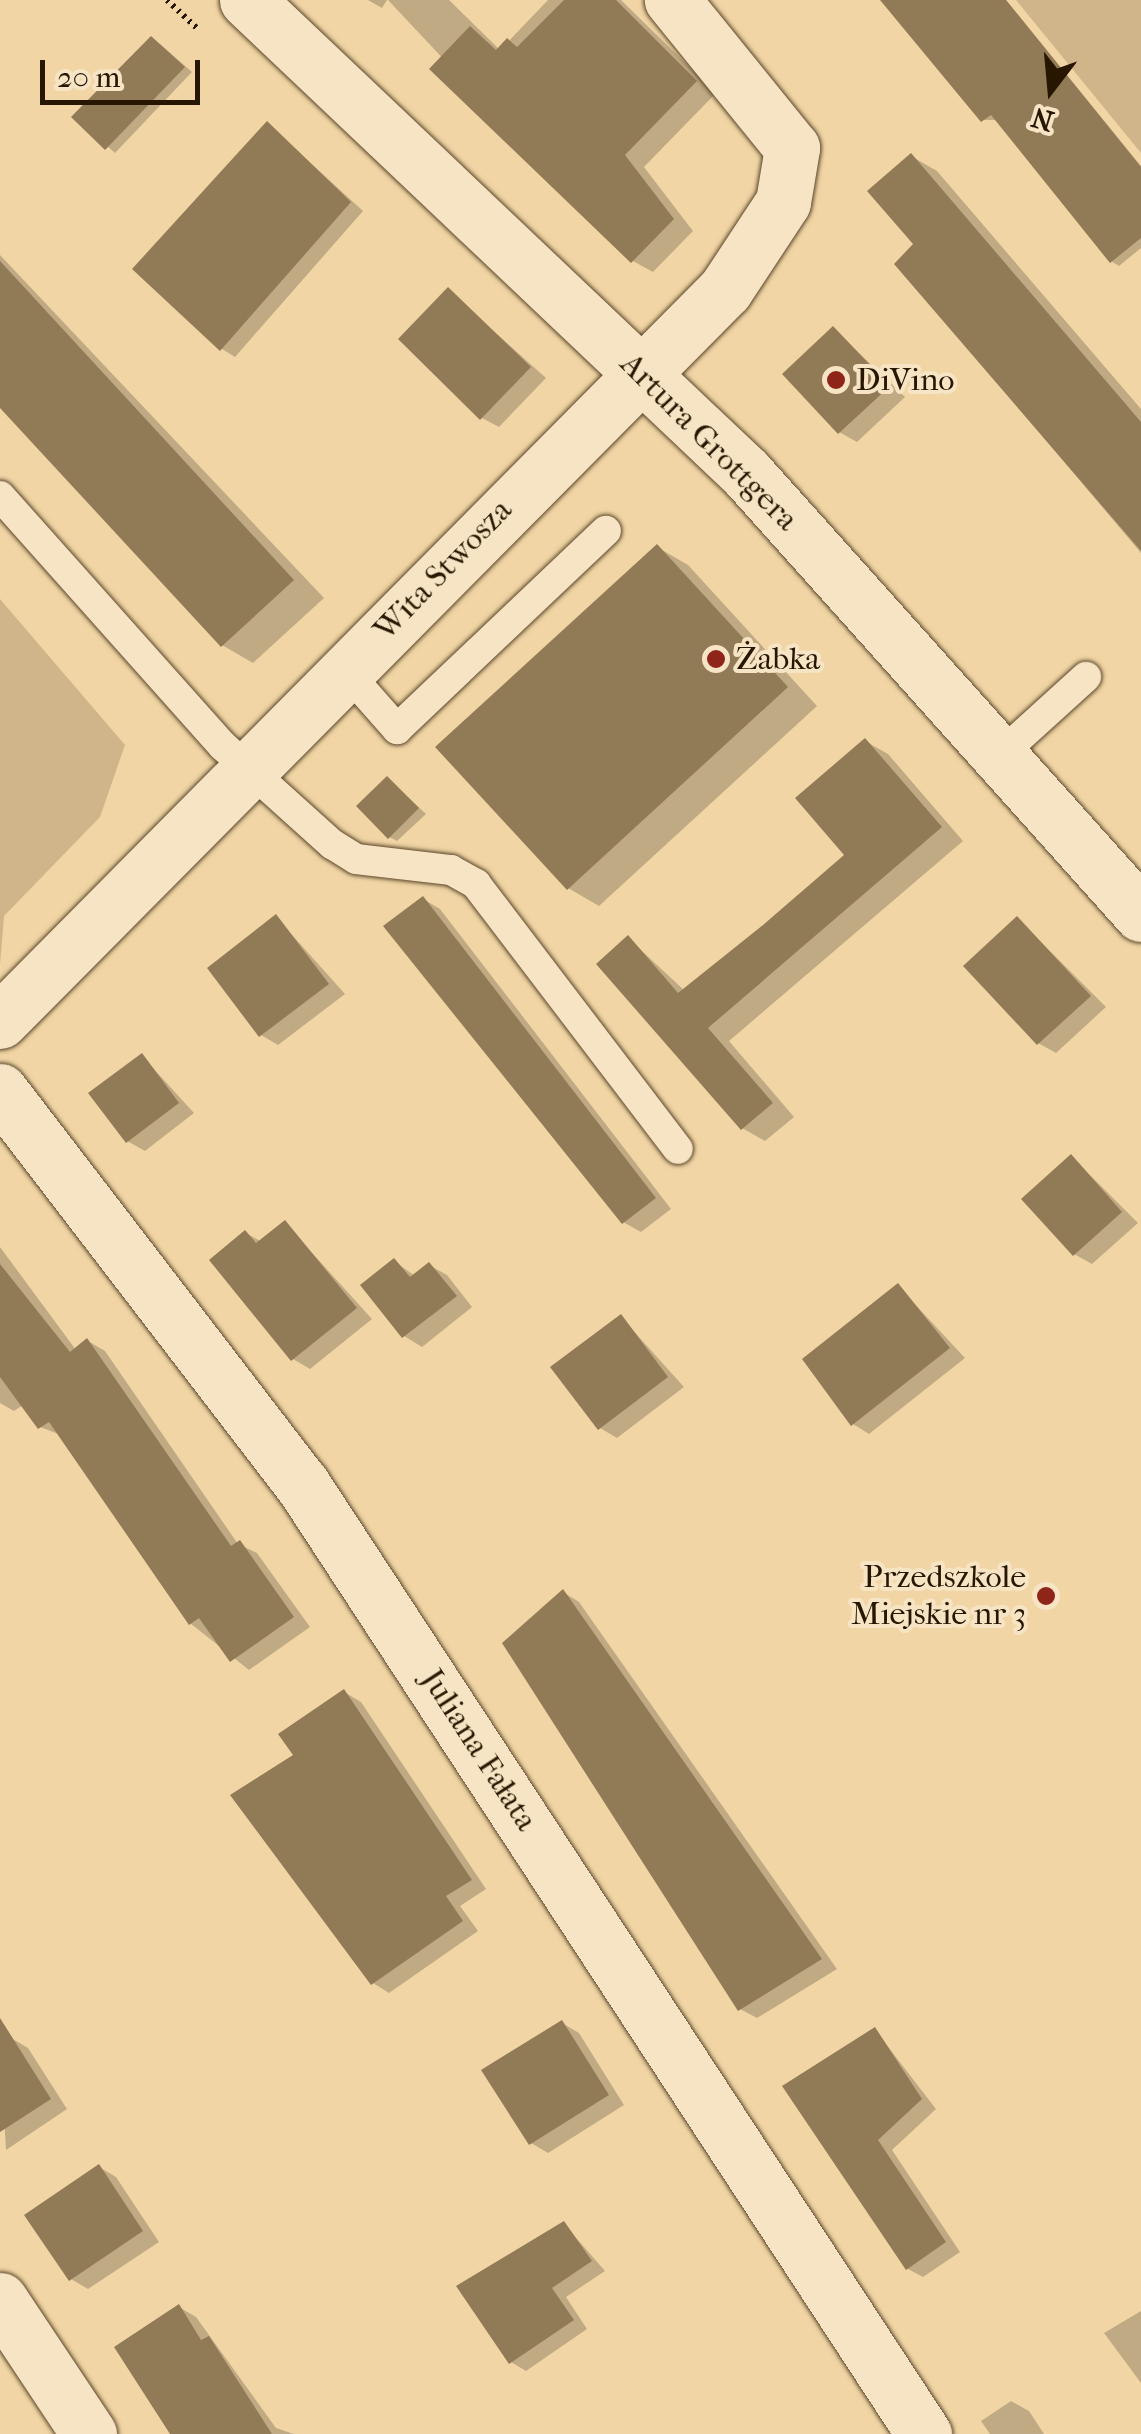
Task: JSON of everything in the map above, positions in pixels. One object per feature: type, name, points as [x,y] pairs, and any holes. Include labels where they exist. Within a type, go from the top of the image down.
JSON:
[{"type":"street","name":"Artura Grottgera","points":[[247,0],[746,473],[1141,914]]},
{"type":"street","name":"Wita Stwosza","points":[[0,1021],[638,370],[697,326],[726,290],[783,202],[792,167],[784,131],[672,0]]},
{"type":"street","name":"Juliana Fałata","points":[[0,1091],[302,1484],[924,2434]]},
{"type":"street","points":[[0,2300],[88,2434]]},
{"type":"lane","points":[[0,496],[248,769],[356,859],[451,870],[476,884],[678,1149]]},
{"type":"lane","points":[[345,670],[397,729],[606,531]]},
{"type":"lane","points":[[1001,754],[1086,677]]},
{"type":"shaded area","points":[[1016,0],[1141,0],[1141,153]]},
{"type":"shaded area","points":[[0,599],[125,745],[100,817],[4,916],[0,965]]},
{"type":"building","points":[[564,0],[616,0],[697,81],[625,155],[674,219],[631,263],[429,69],[470,26],[496,50],[507,38],[517,47]]},
{"type":"building","points":[[880,0],[1006,0],[1141,167],[1141,238],[1110,263],[991,115],[981,122]]},
{"type":"building","points":[[151,36],[185,67],[105,150],[71,117]]},
{"type":"building","points":[[267,121],[351,202],[220,351],[132,269]]},
{"type":"building","points":[[911,153],[1141,422],[1141,551],[894,264],[913,244],[867,191]]},
{"type":"building","points":[[0,261],[294,580],[221,647],[0,408]]},
{"type":"building","points":[[448,287],[531,367],[480,420],[398,339]]},
{"type":"building","name":"DiVino","points":[[833,326],[890,386],[838,434],[782,374]]},
{"type":"building","points":[[657,544],[788,687],[567,890],[435,747]]},
{"type":"building","points":[[865,738],[942,827],[708,1028],[773,1103],[741,1130],[596,964],[628,935],[678,993],[763,925],[844,855],[795,798]]},
{"type":"building","points":[[387,776],[419,808],[388,839],[356,806]]},
{"type":"building","points":[[423,896],[656,1198],[622,1224],[383,926]]},
{"type":"building","points":[[276,914],[329,984],[259,1037],[207,968]]},
{"type":"building","points":[[1017,916],[1091,996],[1037,1045],[963,966]]},
{"type":"building","points":[[142,1053],[179,1103],[126,1143],[88,1093]]},
{"type":"building","points":[[1071,1154],[1122,1212],[1073,1256],[1021,1199]]},
{"type":"building","points":[[285,1220],[357,1308],[291,1361],[209,1260],[245,1230],[256,1243]]},
{"type":"building","points":[[394,1258],[410,1277],[429,1262],[457,1296],[402,1338],[360,1285]]},
{"type":"building","points":[[0,1264],[70,1352],[87,1338],[231,1546],[240,1540],[294,1617],[230,1662],[199,1618],[189,1625],[49,1422],[38,1429],[0,1377]]},
{"type":"building","points":[[898,1283],[950,1348],[851,1426],[802,1359]]},
{"type":"building","points":[[621,1314],[668,1377],[598,1430],[550,1367]]},
{"type":"building","points":[[563,1589],[822,1959],[738,2011],[502,1643]]},
{"type":"building","points":[[344,1689],[472,1880],[446,1896],[463,1921],[371,1985],[230,1795],[293,1755],[278,1734]]},
{"type":"building","points":[[0,2018],[51,2099],[0,2132]]},
{"type":"building","points":[[562,2020],[609,2095],[529,2145],[481,2070]]},
{"type":"building","points":[[875,2027],[922,2099],[878,2140],[946,2242],[906,2270],[782,2086]]},
{"type":"building","points":[[99,2164],[143,2231],[69,2281],[24,2215]]},
{"type":"building","points":[[564,2221],[592,2261],[552,2288],[574,2320],[509,2364],[456,2286]]},
{"type":"building","points":[[179,2304],[201,2340],[209,2336],[272,2434],[170,2434],[114,2347]]},
{"type":"place","name":"DiVino","points":[[836,380]]},
{"type":"place","name":"Żabka","points":[[716,659]]},
{"type":"place","name":"Przedszkole Miejskie nr 3","points":[[1046,1596]]}]
